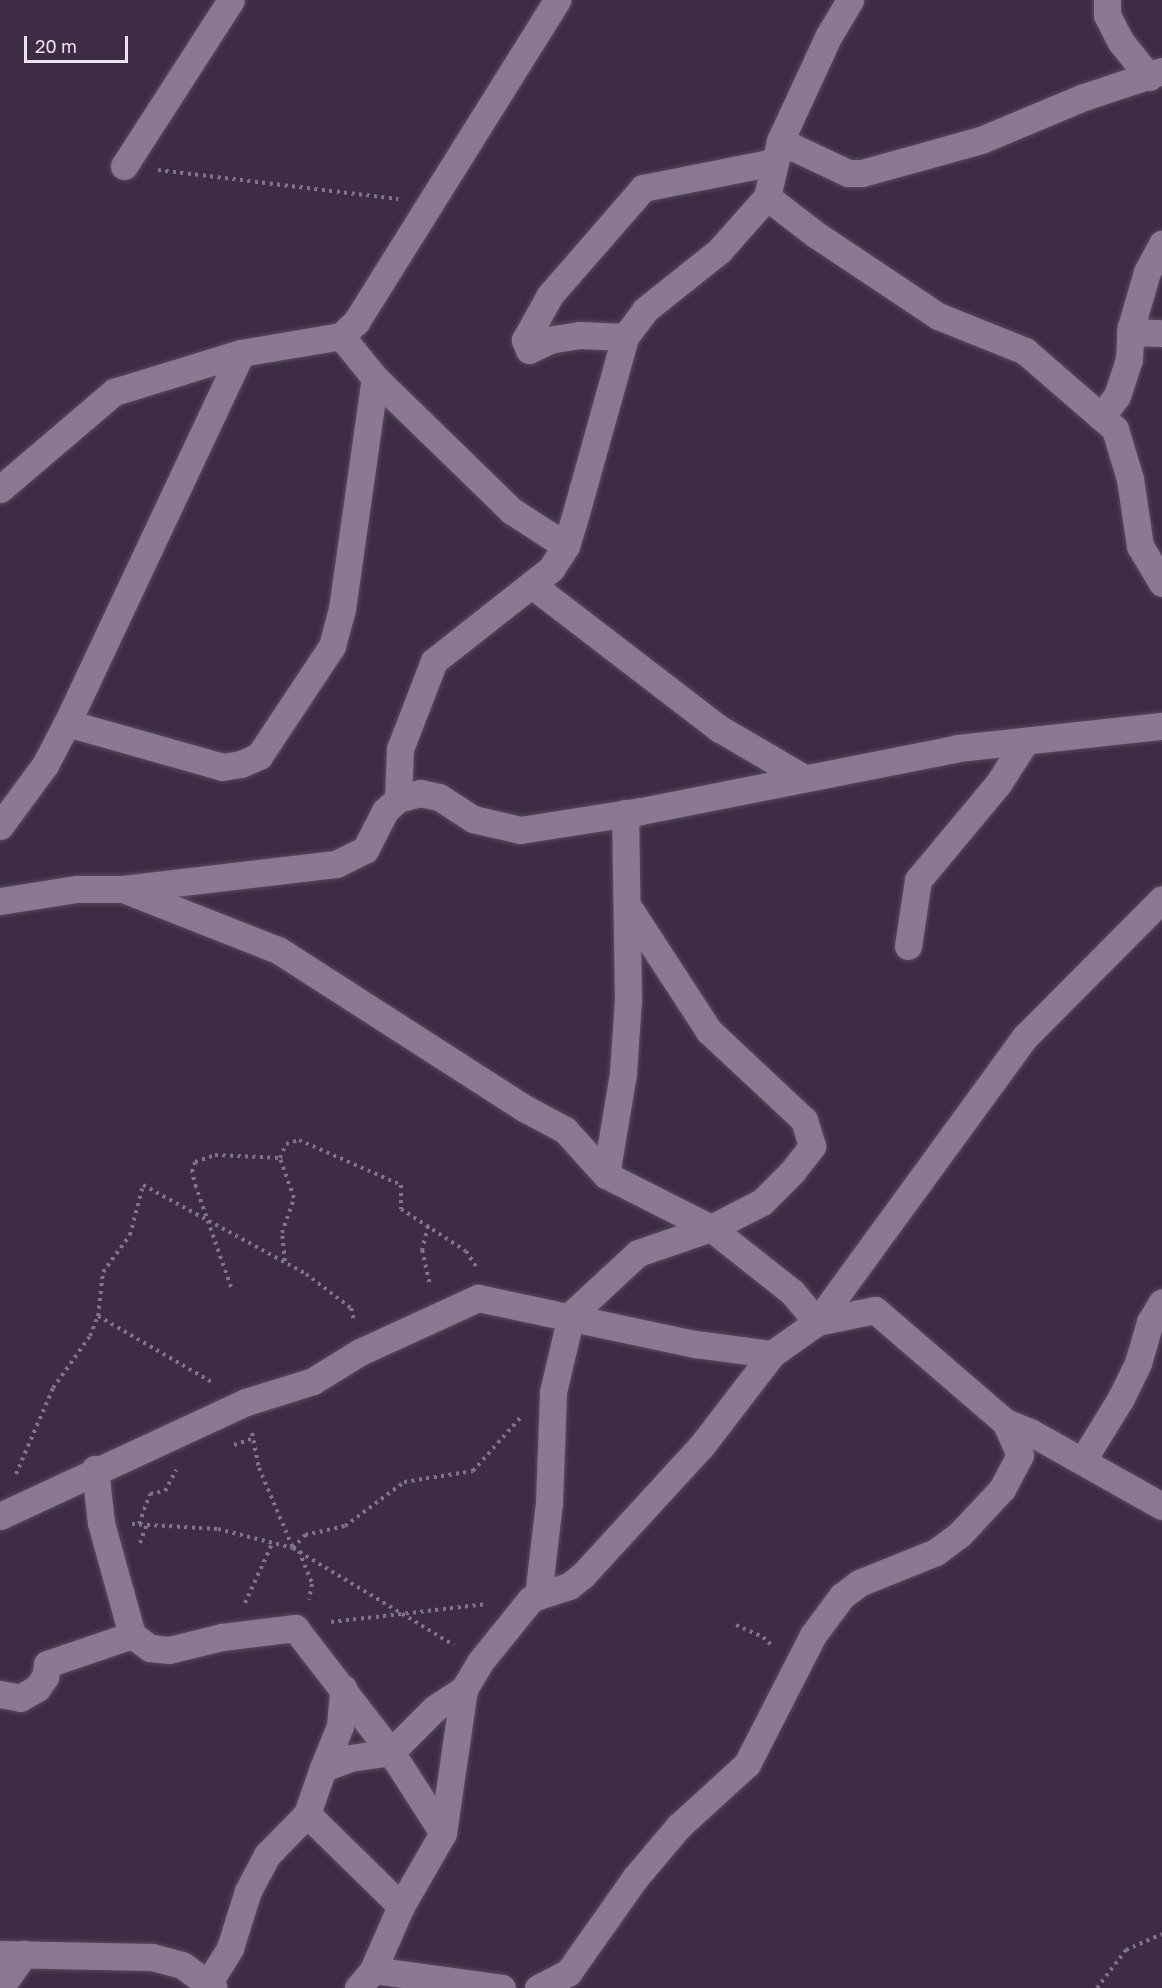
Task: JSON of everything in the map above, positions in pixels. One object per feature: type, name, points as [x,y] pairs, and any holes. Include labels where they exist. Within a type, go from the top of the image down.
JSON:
[{"type":"street","points":[[124,166],[231,0]]},
{"type":"street","points":[[0,489],[114,392],[241,353],[341,336],[356,322],[557,0]]},
{"type":"street","points":[[398,799],[400,749],[434,662],[551,569],[566,546],[625,337],[645,310],[719,251],[767,197],[777,152],[828,37],[850,0]]},
{"type":"street","points":[[625,337],[580,335],[550,340],[529,350],[525,340],[550,295],[643,188],[777,152],[848,173],[862,172],[981,140],[1084,97],[1155,74],[1121,42],[1107,15],[1107,0]]},
{"type":"street","points":[[767,197],[815,234],[938,316],[1025,351],[1114,429],[1130,479],[1140,546],[1162,583]]},
{"type":"street","points":[[1101,417],[1117,396],[1129,360],[1130,332],[1147,272],[1162,244]]},
{"type":"street","points":[[1130,332],[1162,333]]},
{"type":"street","points":[[341,336],[375,378],[512,511],[566,546]]},
{"type":"street","points":[[4,814],[45,765],[67,723],[241,353]]},
{"type":"street","points":[[67,723],[222,767],[241,764],[259,756],[332,646],[342,609],[375,378]]},
{"type":"street","points":[[532,585],[720,729],[804,778]]},
{"type":"street","points":[[0,901],[77,889],[123,889],[336,864],[365,850],[385,811],[398,799],[420,793],[439,797],[473,819],[520,830],[625,813],[958,748],[1162,726]]},
{"type":"street","points":[[908,946],[918,880],[998,784],[1025,742]]},
{"type":"street","points":[[606,1175],[623,1072],[630,910],[625,813]]},
{"type":"street","points":[[123,889],[278,950],[524,1108],[565,1130],[606,1175],[711,1228],[792,1292],[817,1322]]},
{"type":"street","points":[[502,1988],[365,1979],[401,1906],[443,1833],[464,1689],[480,1662],[534,1598],[569,1586],[597,1562],[703,1444],[772,1354],[817,1322],[1025,1037],[1162,899]]},
{"type":"street","points":[[534,1598],[555,1417],[553,1392],[571,1315],[638,1254],[711,1228],[762,1203],[792,1172],[812,1146],[804,1120],[710,1031],[630,910]]},
{"type":"street","points":[[0,1516],[95,1469],[246,1402],[314,1381],[360,1352],[460,1303],[482,1299],[571,1315],[695,1344],[772,1354]]},
{"type":"street","points":[[1083,1460],[1121,1398],[1138,1363],[1150,1322],[1162,1302]]},
{"type":"street","points":[[817,1322],[875,1311],[1005,1422],[1083,1460],[1162,1506]]},
{"type":"street","points":[[538,1988],[568,1973],[635,1878],[687,1818],[747,1764],[813,1635],[842,1596],[859,1583],[936,1552],[960,1533],[1002,1489],[1020,1455],[1005,1422]]},
{"type":"street","points":[[95,1469],[101,1523],[132,1635],[150,1648],[169,1650],[255,1633],[295,1628],[391,1752],[443,1833]]},
{"type":"street","points":[[0,1694],[20,1698],[37,1688],[45,1677],[47,1664],[132,1635]]},
{"type":"street","points":[[0,1988],[12,1954],[152,1957],[183,1965],[212,1985],[230,1948],[248,1892],[267,1855],[307,1814],[340,1726],[343,1688]]},
{"type":"street","points":[[323,1768],[350,1758],[391,1752],[435,1708],[464,1689]]},
{"type":"street","points":[[307,1814],[401,1906]]},
{"type":"path","points":[[124,166],[431,203]]},
{"type":"path","points":[[286,1262],[282,1233],[294,1198],[280,1158],[286,1144],[299,1140],[321,1146],[401,1185],[401,1209],[465,1251],[478,1269],[482,1299]]},
{"type":"path","points":[[231,1287],[205,1218],[192,1172],[195,1162],[215,1155],[280,1158]]},
{"type":"path","points":[[12,1484],[53,1389],[90,1336],[98,1316],[103,1272],[130,1235],[143,1185],[286,1262],[351,1308],[360,1352]]},
{"type":"path","points":[[427,1295],[431,1281],[422,1250],[428,1226]]},
{"type":"path","points":[[98,1316],[246,1402],[259,1468],[293,1548]]},
{"type":"path","points":[[293,1548],[305,1535],[345,1526],[404,1482],[473,1471],[524,1413],[555,1417]]},
{"type":"path","points":[[222,1449],[254,1438]]},
{"type":"path","points":[[139,1524],[150,1494],[165,1491],[180,1464]]},
{"type":"path","points":[[101,1523],[218,1529],[293,1548],[404,1611],[480,1662]]},
{"type":"path","points":[[255,1633],[236,1622],[272,1544]]},
{"type":"path","points":[[295,1628],[310,1598],[312,1584],[299,1551]]},
{"type":"path","points":[[295,1628],[404,1611],[534,1598]]},
{"type":"path","points":[[736,1625],[763,1637],[793,1677]]},
{"type":"path","points":[[1097,1988],[1126,1950],[1162,1934]]}]
